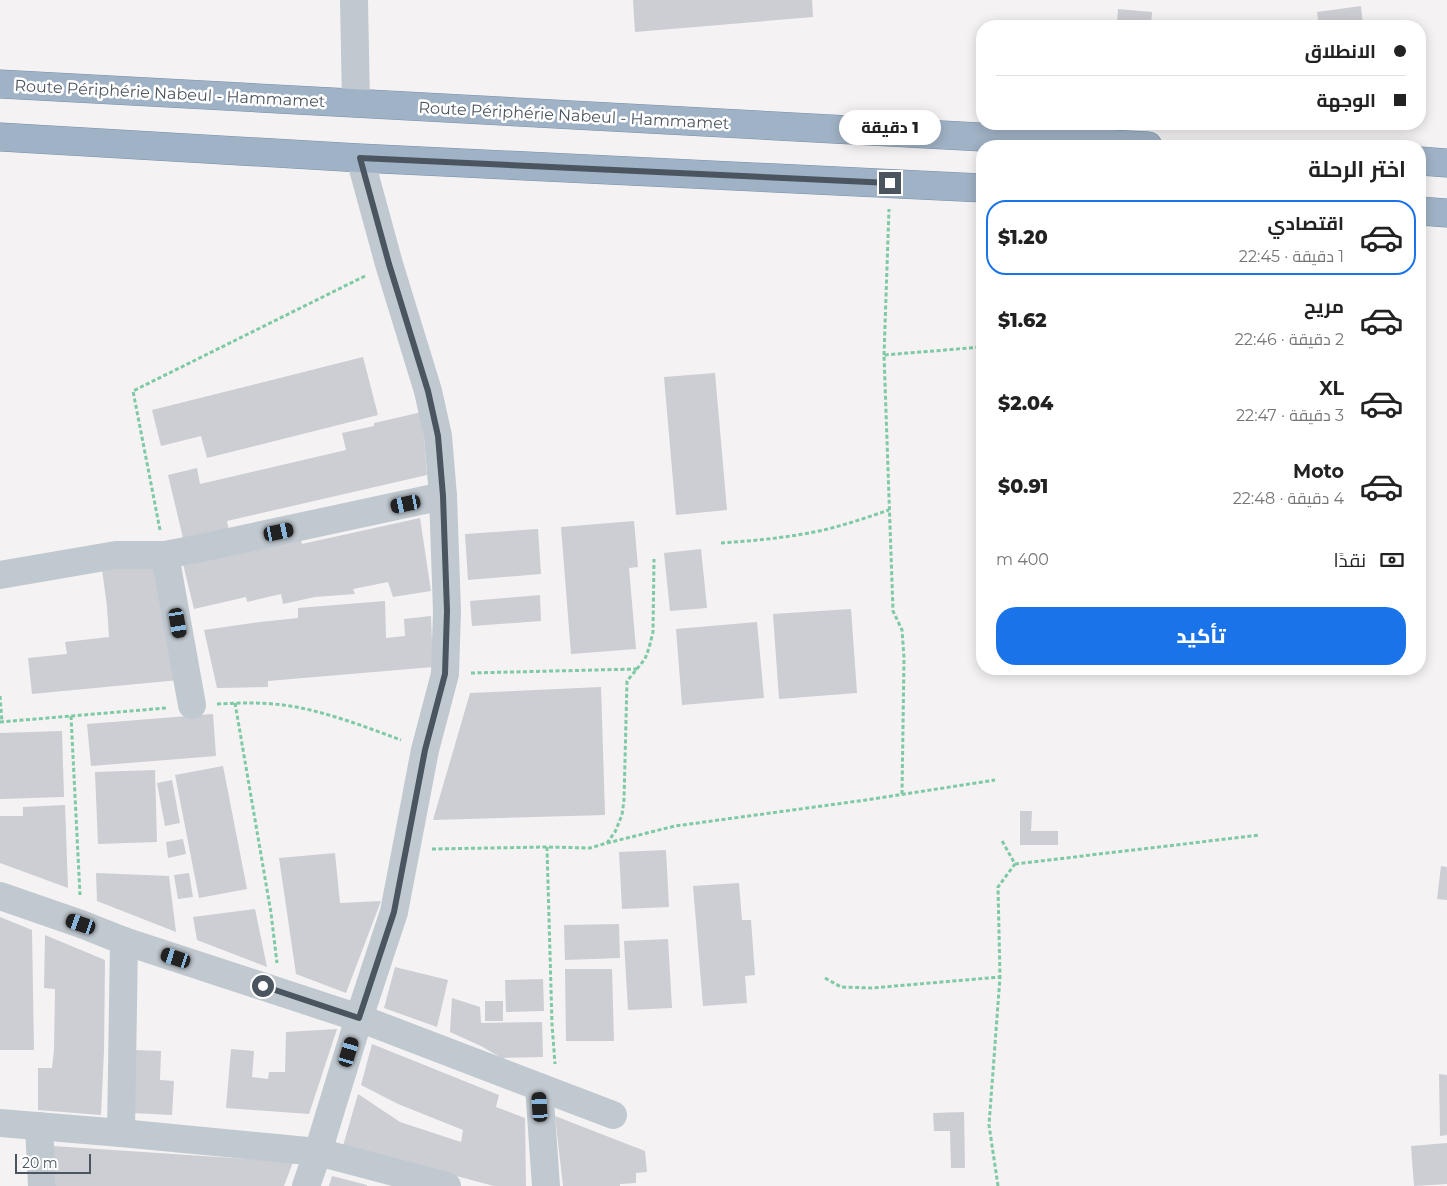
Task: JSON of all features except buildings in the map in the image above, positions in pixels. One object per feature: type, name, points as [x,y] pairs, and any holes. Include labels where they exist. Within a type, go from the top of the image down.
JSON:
[{"type":"highway","name":"Route Périphérie Nabeul - Hammamet","points":[[0,84],[1037,140]]},
{"type":"highway","points":[[0,137],[360,158],[976,188]]},
{"type":"highway","points":[[1426,161],[1447,163]]},
{"type":"highway","points":[[1426,211],[1447,213]]},
{"type":"street","points":[[354,0],[356,103]]},
{"type":"street","points":[[306,1186],[394,912],[425,750],[445,674],[447,611],[443,496],[438,436],[428,391],[389,264],[360,158]]},
{"type":"street","points":[[0,575],[116,555],[165,555],[443,496]]},
{"type":"street","points":[[165,555],[192,705]]},
{"type":"street","points":[[0,896],[124,941],[359,1018],[613,1115]]},
{"type":"street","points":[[121,1133],[124,941]]},
{"type":"street","points":[[546,1186],[549,1091]]},
{"type":"street","points":[[0,1123],[318,1152],[446,1186]]},
{"type":"street","points":[[38,1185],[39,1126]]},
{"type":"path","points":[[890,183],[884,355],[893,611],[902,630],[904,658],[902,794]]},
{"type":"path","points":[[165,555],[133,391],[389,264]]},
{"type":"path","points":[[884,355],[976,347]]},
{"type":"path","points":[[721,544],[815,532],[889,510]]},
{"type":"path","points":[[607,843],[615,832],[623,808],[627,681],[644,659],[653,632],[654,559]]},
{"type":"path","points":[[445,674],[636,669]]},
{"type":"path","points":[[0,696],[2,722]]},
{"type":"path","points":[[235,703],[271,913],[280,991]]},
{"type":"path","points":[[71,716],[81,924]]},
{"type":"path","points":[[407,850],[590,848],[675,826],[995,780]]},
{"type":"path","points":[[998,1186],[989,1125],[1000,977],[998,887],[1015,864],[1260,835]]},
{"type":"path","points":[[1000,839],[1015,864]]},
{"type":"path","points":[[546,847],[552,1024],[549,1091]]},
{"type":"path","points":[[825,978],[842,987],[872,988],[1000,977]]},
{"type":"route","points":[[263,986],[359,1018],[394,912],[425,750],[445,674],[447,611],[443,496],[438,436],[428,391],[389,264],[360,158],[890,183]]}]
